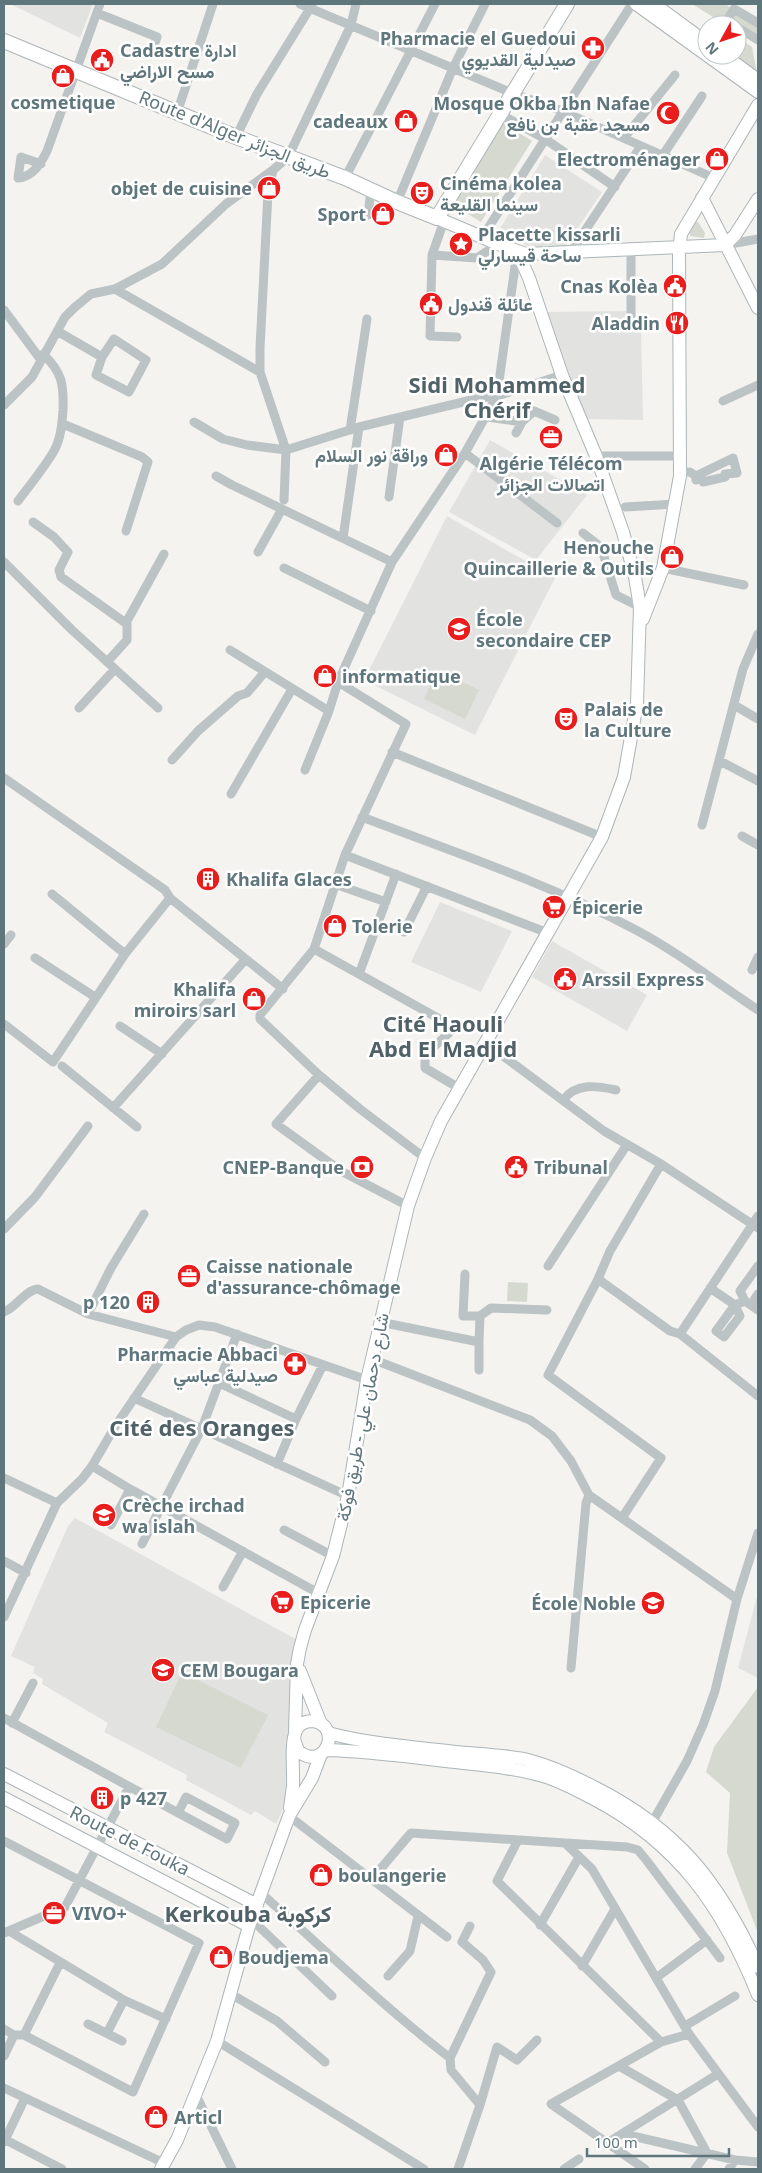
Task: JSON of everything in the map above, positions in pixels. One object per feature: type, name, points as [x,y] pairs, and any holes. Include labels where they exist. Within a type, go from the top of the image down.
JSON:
[{"type":"main road","points":[[567,4],[512,93],[440,220],[516,251],[537,254],[725,245],[735,235],[758,199]]},
{"type":"main road","points":[[634,4],[758,92]]},
{"type":"main road","points":[[654,4],[697,36]]},
{"type":"main road","name":"Route d'Alger طريق الجزائر","points":[[4,41],[236,137],[345,178],[440,220]]},
{"type":"main road","points":[[738,65],[758,80]]},
{"type":"main road","points":[[640,626],[663,568],[676,504],[680,472],[681,234],[758,105]]},
{"type":"main road","points":[[702,198],[758,308]]},
{"type":"main road","name":"شارع دحمان علي - طريق فوكة","points":[[289,1816],[293,1785],[297,1664],[305,1630],[333,1556],[348,1496],[367,1380],[408,1206],[425,1158],[441,1121],[487,1044],[567,896],[602,837],[624,777],[632,739],[638,695],[640,626],[640,607],[635,577],[623,532],[596,456],[562,375],[529,278],[516,251]]},
{"type":"main road","points":[[297,1664],[329,1739],[323,1752]]},
{"type":"main road","points":[[758,1967],[738,1924],[710,1880],[692,1857],[653,1822],[618,1798],[546,1765],[503,1756],[364,1742],[325,1729],[310,1721],[299,1726],[294,1735],[298,1751],[315,1756],[323,1752],[367,1751],[526,1772],[561,1783],[612,1809],[661,1845],[700,1887],[727,1927],[758,1994]]},
{"type":"main road","name":"شارع دحمان علي - طريق فوكة","points":[[163,2166],[177,2140],[217,2041],[251,1923],[289,1816],[312,1778],[323,1752]]},
{"type":"main road","name":"Route de Fouka","points":[[4,1774],[107,1828],[259,1900]]},
{"type":"main road","name":"Route de Fouka","points":[[4,1798],[251,1923]]},
{"type":"street","points":[[177,113],[212,4]]},
{"type":"street","points":[[300,4],[312,6],[350,25],[452,68],[562,111],[714,178]]},
{"type":"street","points":[[4,405],[24,387],[65,317],[74,308],[91,294],[115,289],[162,264],[226,204],[288,157],[350,25],[356,4]]},
{"type":"street","points":[[345,178],[435,4]]},
{"type":"street","points":[[396,202],[452,68],[485,4]]},
{"type":"street","points":[[483,236],[562,111],[634,4]]},
{"type":"street","points":[[236,137],[257,94],[312,6]]},
{"type":"street","points":[[41,164],[99,8],[157,36],[151,55]]},
{"type":"street","points":[[730,15],[734,9],[744,15]]},
{"type":"street","points":[[747,17],[758,23]]},
{"type":"street","points":[[747,33],[758,40]]},
{"type":"street","points":[[624,138],[675,74]]},
{"type":"street","points":[[662,155],[702,96]]},
{"type":"street","points":[[500,114],[545,139],[615,187]]},
{"type":"street","points":[[571,252],[641,146]]},
{"type":"street","points":[[258,552],[283,505],[286,450],[260,372],[265,227],[268,193],[273,170]]},
{"type":"street","points":[[357,213],[368,215],[372,190]]},
{"type":"street","points":[[440,220],[432,255],[430,336],[457,337]]},
{"type":"street","points":[[725,245],[758,239]]},
{"type":"street","points":[[432,255],[477,258],[498,244]]},
{"type":"street","points":[[305,770],[329,711],[338,682],[392,562],[428,505],[465,453],[487,417],[497,396],[516,251]]},
{"type":"street","points":[[631,251],[631,324]]},
{"type":"street","points":[[115,289],[260,372]]},
{"type":"street","points":[[4,310],[42,357],[52,363],[61,379],[64,391],[63,424],[54,450],[18,502]]},
{"type":"street","points":[[343,538],[367,319]]},
{"type":"street","points":[[57,331],[102,357]]},
{"type":"street","points":[[114,339],[146,360],[129,392],[96,375],[102,357],[114,339]]},
{"type":"street","points":[[194,422],[223,438],[247,446],[286,450],[354,428],[480,398],[497,396],[562,375]]},
{"type":"street","points":[[723,401],[758,385]]},
{"type":"street","points":[[516,433],[522,422],[534,411],[555,420]]},
{"type":"street","points":[[487,417],[522,422]]},
{"type":"street","points":[[389,497],[400,418]]},
{"type":"street","points":[[63,424],[142,456],[148,462],[126,531]]},
{"type":"street","points":[[465,453],[557,523]]},
{"type":"street","points":[[596,456],[680,456]]},
{"type":"street","points":[[680,472],[690,472],[696,476]]},
{"type":"street","points":[[216,476],[232,485],[283,505],[392,562]]},
{"type":"street","points":[[625,507],[676,504]]},
{"type":"street","points":[[33,522],[54,537],[68,552],[59,570],[61,577],[127,624]]},
{"type":"street","points":[[583,533],[600,547],[616,595],[640,607]]},
{"type":"street","points":[[107,662],[127,640],[127,624],[164,554]]},
{"type":"street","points":[[4,562],[72,630],[158,708]]},
{"type":"street","points":[[284,568],[371,611]]},
{"type":"street","points":[[663,568],[744,585]]},
{"type":"street","points":[[702,825],[743,669],[758,634]]},
{"type":"street","points":[[230,650],[264,673],[329,711]]},
{"type":"street","points":[[79,708],[115,669]]},
{"type":"street","points":[[172,760],[198,731],[213,720],[238,696],[247,693],[264,673]]},
{"type":"street","points":[[338,682],[406,724],[345,855],[314,949],[260,1015],[260,1019],[319,1075],[425,1158]]},
{"type":"street","points":[[230,794],[292,689]]},
{"type":"street","points":[[734,705],[758,719]]},
{"type":"street","points":[[392,752],[602,837]]},
{"type":"street","points":[[720,761],[758,781]]},
{"type":"street","points":[[4,778],[165,890],[170,898],[283,989]]},
{"type":"street","points":[[362,817],[567,896],[635,930],[693,965],[758,1010]]},
{"type":"street","points":[[742,836],[758,845]]},
{"type":"street","points":[[345,855],[548,933]]},
{"type":"street","points":[[360,974],[396,874]]},
{"type":"street","points":[[336,884],[386,902]]},
{"type":"street","points":[[388,926],[404,932],[427,886]]},
{"type":"street","points":[[52,894],[125,954]]},
{"type":"street","points":[[4,1024],[53,1062],[95,996],[125,954],[170,898]]},
{"type":"street","points":[[4,944],[11,935]]},
{"type":"street","points":[[314,949],[445,1022],[449,1033],[425,1056],[425,1068],[459,1088]]},
{"type":"street","points":[[35,958],[95,996]]},
{"type":"street","points":[[752,970],[758,958]]},
{"type":"street","points":[[113,1108],[245,960]]},
{"type":"street","points":[[120,1026],[162,1054]]},
{"type":"street","points":[[487,1044],[626,1146],[661,1164],[756,1223],[680,1334]]},
{"type":"street","points":[[62,1066],[137,1127]]},
{"type":"street","points":[[319,1075],[276,1124],[341,1171],[408,1206]]},
{"type":"street","points":[[563,1100],[569,1092],[585,1086],[616,1090]]},
{"type":"street","points":[[4,1229],[35,1197],[88,1126]]},
{"type":"street","points":[[548,1266],[626,1146]]},
{"type":"street","points":[[622,1518],[661,1458],[548,1375],[598,1279],[610,1250],[661,1164]]},
{"type":"street","points":[[88,1314],[144,1214]]},
{"type":"street","points":[[751,1306],[740,1291],[758,1266]]},
{"type":"street","points":[[465,1274],[463,1316],[480,1316],[491,1308],[547,1310]]},
{"type":"street","points":[[598,1279],[670,1331],[680,1334],[758,1396]]},
{"type":"street","points":[[710,1288],[735,1305],[751,1306]]},
{"type":"street","points":[[4,1312],[17,1304],[28,1293],[38,1289],[88,1314],[176,1337]]},
{"type":"street","points":[[751,1306],[758,1294]]},
{"type":"street","points":[[479,1370],[480,1316]]},
{"type":"street","points":[[380,1322],[479,1342]]},
{"type":"street","points":[[4,1617],[57,1503],[82,1479],[92,1466],[116,1425],[176,1337],[186,1330],[200,1325],[237,1334],[367,1380]]},
{"type":"street","points":[[142,1544],[202,1428],[237,1334]]},
{"type":"street","points":[[372,1359],[530,1420],[552,1436],[571,1461],[589,1495],[737,1599]]},
{"type":"street","points":[[278,1464],[296,1419],[323,1366]]},
{"type":"street","points":[[219,1383],[296,1419]]},
{"type":"street","points":[[134,1398],[348,1496]]},
{"type":"street","points":[[92,1466],[320,1594]]},
{"type":"street","points":[[4,1478],[57,1503]]},
{"type":"street","points":[[111,1525],[130,1489]]},
{"type":"street","points":[[571,1668],[586,1503],[589,1495]]},
{"type":"street","points":[[284,1530],[333,1556]]},
{"type":"street","points":[[653,1822],[687,1761],[703,1724],[726,1649],[737,1599],[758,1532]]},
{"type":"street","points":[[223,1587],[243,1551]]},
{"type":"street","points":[[4,1561],[26,1573]]},
{"type":"street","points":[[33,1683],[8,1721],[129,1787],[178,1813],[227,1839],[235,1823],[186,1797],[178,1813]]},
{"type":"street","points":[[6,1932],[65,1907],[129,1787]]},
{"type":"street","points":[[289,1816],[446,1937]]},
{"type":"street","points":[[371,1880],[411,1834],[627,1847],[638,1850],[720,1958]]},
{"type":"street","points":[[518,1840],[496,1881],[661,2042]]},
{"type":"street","points":[[4,1841],[199,1943],[133,2092],[19,2035],[4,2030]]},
{"type":"street","points":[[565,1843],[592,1869],[687,2030],[758,2127]]},
{"type":"street","points":[[540,1925],[579,1857]]},
{"type":"street","points":[[259,1900],[370,1989],[405,2023],[450,2058]]},
{"type":"street","points":[[582,1966],[615,1909]]},
{"type":"street","points":[[388,1976],[410,1950],[418,1916]]},
{"type":"street","points":[[251,1923],[332,1996]]},
{"type":"street","points":[[470,1926],[462,1942],[482,1960],[491,1972],[450,2058],[451,2070],[480,2106]]},
{"type":"street","points":[[6,1932],[124,2000],[166,2019]]},
{"type":"street","points":[[656,1978],[707,1940]]},
{"type":"street","points":[[4,2056],[19,2035],[60,1962]]},
{"type":"street","points":[[231,1994],[277,2021],[325,2062]]},
{"type":"street","points":[[645,2169],[551,2104],[661,2042],[687,2030],[735,1996]]},
{"type":"street","points":[[107,2033],[124,2000]]},
{"type":"street","points":[[88,2024],[122,2041]]},
{"type":"street","points":[[458,2169],[498,2047],[517,2060],[537,2040]]},
{"type":"street","points":[[217,2041],[424,2169]]},
{"type":"street","points":[[619,2066],[678,2100],[707,2153]]},
{"type":"street","points":[[607,2143],[718,2074]]},
{"type":"street","points":[[4,2088],[163,2166]]},
{"type":"street","points":[[196,2095],[232,2169]]},
{"type":"street","points":[[25,2098],[4,2140],[62,2169]]},
{"type":"street","points":[[624,2134],[736,2160],[758,2162]]},
{"type":"street","points":[[695,2169],[707,2153]]},
{"type":"street","points":[[564,2169],[579,2159]]},
{"type":"street","points":[[729,2169],[736,2160]]},
{"type":"shaded area","points":[[10,4],[93,4],[80,38]]},
{"type":"shaded area","points":[[692,4],[725,4],[743,15],[710,15]]},
{"type":"shaded area","points":[[747,17],[758,24],[758,45],[747,38]]},
{"type":"shaded area","points":[[747,44],[752,47],[757,73],[745,65],[747,65]]},
{"type":"shaded area","points":[[503,123],[532,141],[481,222],[452,204]]},
{"type":"shaded area","points":[[545,155],[602,192],[565,247],[530,247],[498,232]]},
{"type":"shaded area","points":[[696,222],[698,222],[705,233],[704,238],[690,236],[690,232]]},
{"type":"shaded area","points":[[626,311],[626,330],[641,330],[643,420],[586,419],[546,312]]},
{"type":"shaded area","points":[[490,440],[587,495],[536,560],[449,512]]},
{"type":"shaded area","name":"École secondaire CEP","points":[[447,516],[555,578],[475,735],[364,680]]},
{"type":"shaded area","points":[[438,670],[479,690],[465,719],[424,699]]},
{"type":"shaded area","points":[[440,902],[512,931],[481,992],[411,962]]},
{"type":"shaded area","points":[[552,941],[647,995],[627,1031],[532,977]]},
{"type":"shaded area","points":[[508,1282],[528,1283],[527,1302],[507,1301]]},
{"type":"shaded area","name":"CEM Bougara","points":[[75,1518],[299,1641],[285,1796],[283,1809],[276,1824],[255,1811],[251,1815],[186,1780],[187,1775],[104,1732],[108,1723],[42,1684],[43,1679],[33,1673],[35,1667],[11,1656],[68,1526]]},
{"type":"shaded area","points":[[758,1593],[758,1678],[738,1668]]},
{"type":"shaded area","points":[[182,1672],[268,1715],[241,1768],[156,1727]]},
{"type":"shaded area","points":[[758,1687],[758,1933],[727,1853],[730,1793],[706,1772],[714,1747]]},
{"type":"place","name":"Pharmacie el Guedoui صيدلية القديوي","points":[[593,48]]},
{"type":"place","name":"Cadastre ادارة مسح الاراضي","points":[[102,60]]},
{"type":"place","name":"cosmetique","points":[[63,76]]},
{"type":"place","name":"Mosque Okba Ibn Nafae مسجد عقبة بن نافع","points":[[668,113]]},
{"type":"place","name":"cadeaux","points":[[406,121]]},
{"type":"place","name":"Electroménager","points":[[717,159]]},
{"type":"place","name":"objet de cuisine","points":[[269,188]]},
{"type":"place","name":"Cinéma kolea سينما القليعة","points":[[422,193]]},
{"type":"place","name":"Sport","points":[[383,214]]},
{"type":"place","name":"Placette kissarli ساحة قيسارلي","points":[[461,244]]},
{"type":"place","name":"Cnas Kolèa","points":[[675,286]]},
{"type":"place","name":"عائلة قندول","points":[[431,304]]},
{"type":"place","name":"Aladdin","points":[[677,323]]},
{"type":"place","name":"Algérie Télécom اتصالات الجزائر","points":[[551,437]]},
{"type":"place","name":"وراقة نور السلام","points":[[446,455]]},
{"type":"place","name":"Henouche Quincaillerie & Outils","points":[[672,557]]},
{"type":"place","name":"École secondaire CEP","points":[[459,629]]},
{"type":"place","name":"informatique","points":[[325,676]]},
{"type":"place","name":"Palais de la Culture","points":[[566,719]]},
{"type":"place","name":"Khalifa Glaces","points":[[208,879]]},
{"type":"place","name":"Épicerie","points":[[554,907]]},
{"type":"place","name":"Tolerie","points":[[335,926]]},
{"type":"place","name":"Arssil Express","points":[[565,979]]},
{"type":"place","name":"Khalifa miroirs sarl","points":[[254,999]]},
{"type":"place","name":"CNEP-Banque","points":[[362,1167]]},
{"type":"place","name":"Tribunal","points":[[516,1167]]},
{"type":"place","name":"Caisse nationale d'assurance-chômage","points":[[189,1276]]},
{"type":"place","name":"p 120","points":[[148,1302]]},
{"type":"place","name":"Pharmacie Abbaci صيدلية عباسي","points":[[295,1364]]},
{"type":"place","name":"Crèche irchad wa islah","points":[[104,1515]]},
{"type":"place","name":"Epicerie","points":[[282,1602]]},
{"type":"place","name":"École Noble","points":[[653,1603]]},
{"type":"place","name":"CEM Bougara","points":[[163,1670]]},
{"type":"place","name":"p 427","points":[[102,1798]]},
{"type":"place","name":"boulangerie","points":[[321,1875]]},
{"type":"place","name":"VIVO+","points":[[54,1913]]},
{"type":"place","name":"Boudjema","points":[[221,1957]]},
{"type":"place","name":"Articl","points":[[156,2117]]},
{"type":"district","name":"Sidi Mohammed Chérif","points":[[497,396]]},
{"type":"district","name":"Cité Haouli Abd El Madjid","points":[[443,1036]]},
{"type":"district","name":"Cité des Oranges","points":[[202,1427]]},
{"type":"district","name":"Kerkouba كركوبة","points":[[248,1913]]}]
